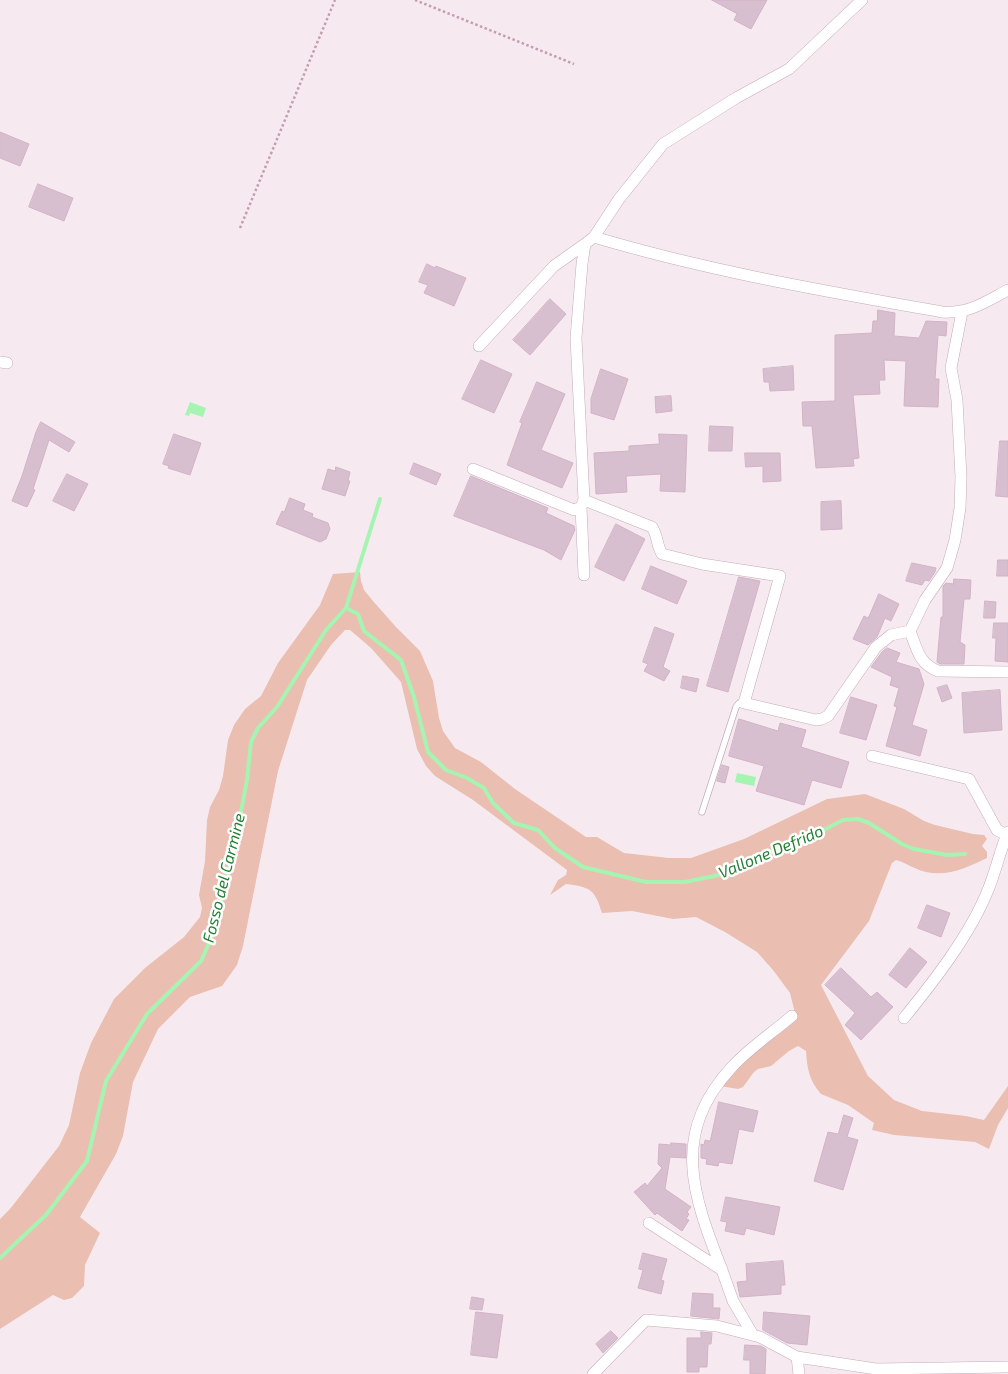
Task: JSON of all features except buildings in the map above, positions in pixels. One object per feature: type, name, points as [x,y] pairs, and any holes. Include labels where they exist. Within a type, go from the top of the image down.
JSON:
[{"type":"street","points":[[479,346],[554,266],[594,236],[619,200],[663,144],[736,98],[789,69],[862,0]]},
{"type":"street","points":[[594,236],[669,258],[790,284],[942,312],[962,312],[975,308],[1008,290]]},
{"type":"street","points":[[584,575],[576,338],[585,244]]},
{"type":"street","points":[[962,312],[951,368],[957,400],[961,477],[960,508],[955,540],[947,568],[925,600],[910,631],[921,659],[928,667],[938,671],[1008,672]]},
{"type":"street","points":[[473,469],[574,510],[582,504]]},
{"type":"street","points":[[582,504],[652,527],[656,534],[657,546],[662,554],[702,564],[780,576],[744,703],[816,720],[822,719],[828,716],[876,647],[891,635],[910,631]]},
{"type":"street","points":[[872,756],[969,779],[997,830],[1007,833],[988,891],[972,923],[932,983],[904,1018]]},
{"type":"street","points":[[754,1335],[733,1301],[702,1219],[694,1177],[694,1132],[702,1109],[714,1088],[732,1067],[792,1016]]},
{"type":"street","points":[[649,1223],[722,1270]]},
{"type":"street","points":[[593,1374],[646,1320],[717,1326],[760,1337],[797,1357],[876,1369],[1008,1367]]},
{"type":"street","points":[[797,1357],[799,1374]]},
{"type":"lane","points":[[702,812],[736,707],[738,703],[744,703]]},
{"type":"path","points":[[240,228],[335,0]]},
{"type":"path","points":[[415,0],[574,64]]},
{"type":"shaded area","points":[[190,402],[206,408],[203,417],[190,413],[189,416],[185,415]]},
{"type":"shaded area","points":[[360,572],[364,590],[420,651],[433,681],[443,731],[455,748],[481,762],[515,789],[586,837],[597,837],[624,853],[669,858],[691,858],[744,839],[827,799],[865,794],[904,809],[935,825],[984,835],[987,839],[982,846],[987,852],[987,858],[958,870],[934,873],[922,871],[896,860],[892,863],[869,921],[821,985],[868,1076],[894,1100],[922,1111],[984,1120],[1008,1086],[1008,1108],[998,1125],[989,1149],[975,1142],[894,1135],[872,1130],[874,1123],[848,1105],[821,1094],[809,1074],[806,1051],[798,1046],[771,1066],[758,1069],[743,1087],[738,1089],[720,1086],[795,1013],[790,993],[773,970],[757,952],[696,917],[673,919],[632,911],[602,913],[597,899],[591,891],[574,885],[566,884],[550,895],[558,880],[566,875],[567,870],[473,800],[435,776],[426,766],[417,749],[401,682],[371,648],[350,630],[345,630],[331,645],[307,680],[278,771],[243,946],[237,965],[222,986],[190,997],[158,1029],[133,1082],[123,1136],[116,1154],[80,1217],[100,1233],[85,1265],[84,1286],[72,1298],[64,1300],[53,1295],[0,1329],[0,1219],[59,1146],[69,1125],[80,1073],[91,1043],[114,999],[145,968],[184,937],[200,917],[202,908],[199,895],[205,861],[207,820],[210,807],[219,790],[223,776],[228,740],[234,725],[245,709],[261,696],[278,663],[320,605],[333,574]]},
{"type":"shaded area","points":[[737,773],[756,777],[754,786],[735,782]]},
{"type":"waterway","name":"Fosso del Carmine","points":[[0,1258],[46,1215],[87,1161],[106,1081],[147,1014],[201,961],[213,934],[239,822],[247,780],[251,742],[258,728],[277,707],[326,630],[346,608],[380,499]]},
{"type":"waterway","name":"Vallone Defrido","points":[[346,608],[358,614],[364,631],[401,660],[414,697],[428,752],[446,770],[467,778],[484,788],[493,803],[514,823],[538,830],[555,848],[583,867],[646,882],[685,882],[729,873],[763,853],[789,848],[843,820],[858,819],[869,823],[902,844],[914,849],[947,855],[965,854]]}]
